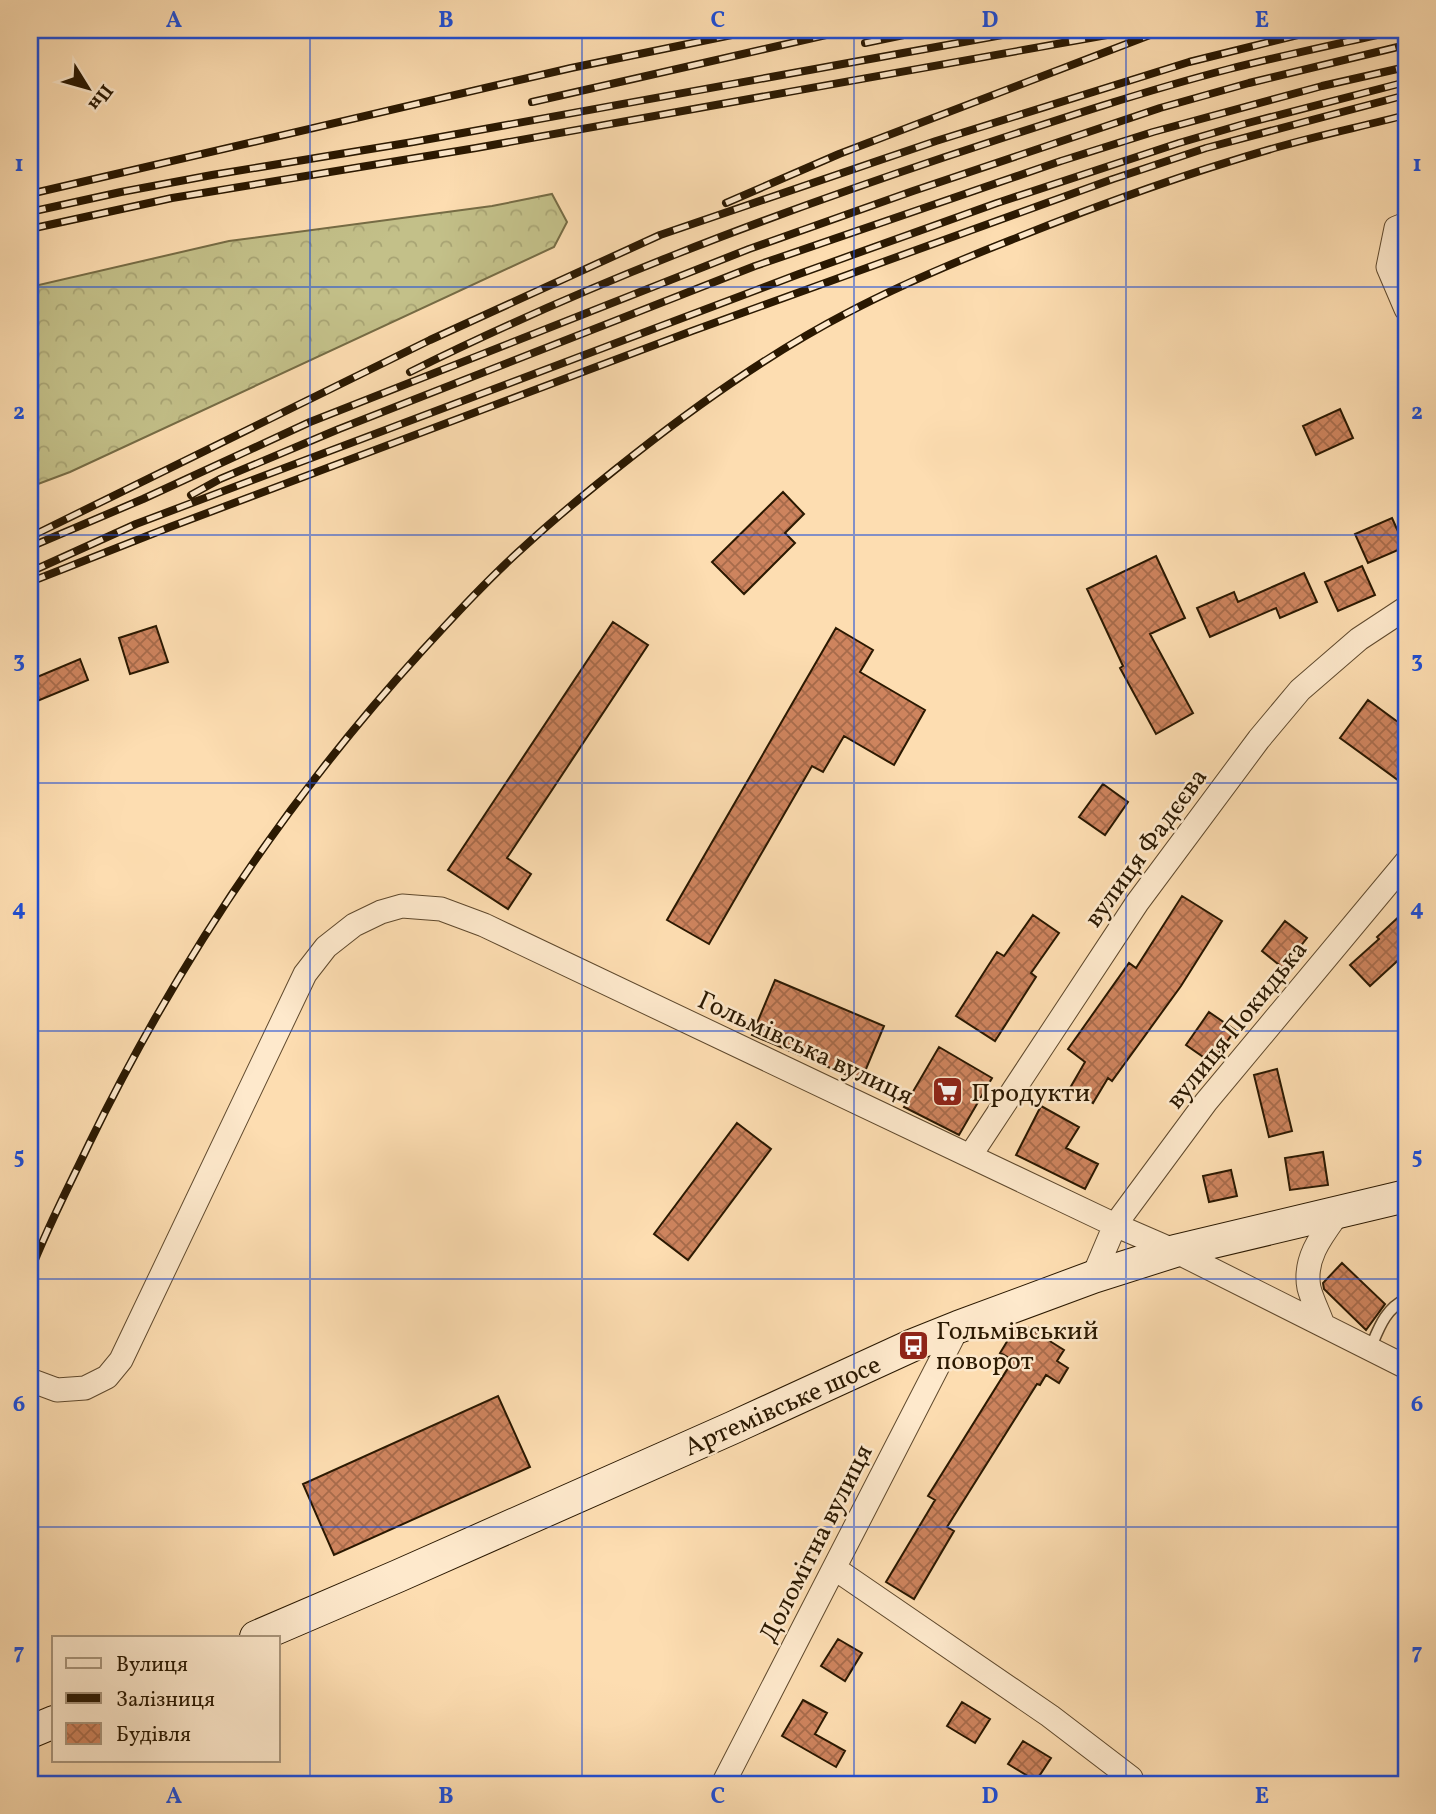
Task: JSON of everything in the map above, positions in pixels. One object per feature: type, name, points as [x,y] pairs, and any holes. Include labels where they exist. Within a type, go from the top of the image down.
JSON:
[{"type":"main road","name":"Артемівське шосе","points":[[258,1636],[958,1327],[1093,1277],[1175,1251],[1406,1196]]},
{"type":"main road","points":[[30,1732],[52,1723]]},
{"type":"street","points":[[1406,224],[1396,228],[1388,267],[1406,309]]},
{"type":"street","name":"вулиця Фадєєва","points":[[971,1156],[1137,903],[1259,739],[1300,690],[1359,639],[1406,608]]},
{"type":"street","name":"вулиця Покидька","points":[[1093,1277],[1115,1226],[1206,1102],[1406,862]]},
{"type":"street","name":"Гольмівська вулиця","points":[[30,1380],[57,1390],[85,1388],[107,1377],[121,1360],[305,974],[326,947],[354,925],[381,912],[402,906],[441,909],[484,925],[1115,1226],[1175,1251],[1406,1367]]},
{"type":"street","points":[[1323,1325],[1310,1288],[1308,1267],[1317,1242],[1339,1212]]},
{"type":"street","name":"Доломітна вулиця","points":[[723,1784],[958,1327]]},
{"type":"street","points":[[834,1568],[1050,1716],[1131,1778]]},
{"type":"lane","points":[[1370,1349],[1385,1316],[1406,1299]]},
{"type":"green space","points":[[552,194],[567,222],[554,247],[70,472],[30,487],[30,287],[229,241],[492,206]]},
{"type":"building","points":[[1340,409],[1353,438],[1316,455],[1303,426]]},
{"type":"building","points":[[783,492],[804,514],[785,533],[795,543],[744,594],[712,562]]},
{"type":"building","points":[[1392,518],[1405,547],[1368,563],[1355,534]]},
{"type":"building","points":[[1156,556],[1185,618],[1150,634],[1193,713],[1156,734],[1120,668],[1123,666],[1087,589]]},
{"type":"building","points":[[1362,566],[1375,595],[1338,611],[1325,582]]},
{"type":"building","points":[[1304,573],[1317,602],[1280,618],[1276,608],[1210,637],[1197,608],[1234,592],[1238,602]]},
{"type":"building","points":[[613,622],[648,645],[507,858],[531,874],[508,909],[448,870]]},
{"type":"building","points":[[156,626],[168,662],[130,674],[119,638]]},
{"type":"building","points":[[836,628],[873,650],[860,672],[925,710],[894,765],[844,736],[823,772],[812,766],[709,944],[667,920]]},
{"type":"building","points":[[80,659],[88,680],[30,704],[30,680]]},
{"type":"building","points":[[1368,700],[1406,728],[1406,786],[1340,738]]},
{"type":"building","points":[[1103,784],[1128,802],[1105,835],[1079,817]]},
{"type":"building","points":[[1182,896],[1222,921],[1181,986],[1112,1081],[1108,1078],[1093,1103],[1070,1088],[1085,1062],[1068,1049],[1129,963],[1136,968]]},
{"type":"building","points":[[1406,910],[1406,953],[1370,986],[1350,965]]},
{"type":"building","points":[[1033,915],[1059,933],[1031,973],[1036,977],[995,1041],[956,1016],[997,952],[1004,956]]},
{"type":"building","points":[[1285,921],[1307,938],[1283,968],[1262,951]]},
{"type":"building","points":[[775,980],[884,1026],[861,1081],[752,1035]]},
{"type":"building","points":[[1209,1012],[1235,1030],[1212,1063],[1186,1045]]},
{"type":"building","name":"Продукти","points":[[939,1047],[992,1078],[959,1135],[904,1107]]},
{"type":"building","points":[[1277,1069],[1292,1131],[1269,1137],[1254,1075]]},
{"type":"building","points":[[1041,1106],[1079,1127],[1066,1148],[1098,1164],[1085,1189],[1016,1155]]},
{"type":"building","points":[[737,1123],[771,1149],[688,1260],[654,1234]]},
{"type":"building","points":[[1323,1152],[1328,1185],[1290,1190],[1285,1158]]},
{"type":"building","points":[[1231,1170],[1237,1196],[1209,1202],[1203,1176]]},
{"type":"building","points":[[1342,1263],[1385,1304],[1366,1330],[1324,1289],[1323,1283]]},
{"type":"building","points":[[1029,1328],[1064,1350],[1057,1361],[1068,1368],[1059,1383],[1046,1375],[1040,1385],[1037,1384],[947,1527],[954,1531],[914,1599],[886,1582],[935,1500],[928,1496],[1013,1360],[1000,1353],[1014,1330],[1025,1336]]},
{"type":"building","points":[[498,1396],[530,1467],[334,1555],[303,1484]]},
{"type":"building","points":[[838,1639],[862,1653],[845,1681],[821,1666]]},
{"type":"building","points":[[803,1700],[827,1713],[815,1734],[845,1751],[836,1767],[782,1736]]},
{"type":"building","points":[[962,1702],[990,1719],[975,1743],[947,1726]]},
{"type":"building","points":[[1023,1741],[1051,1758],[1036,1781],[1008,1764]]},
{"type":"railway","points":[[30,194],[571,68],[756,30]]},
{"type":"railway","points":[[532,102],[848,30]]},
{"type":"railway","points":[[865,43],[928,30]]},
{"type":"railway","points":[[30,212],[212,175],[413,142],[1030,30]]},
{"type":"railway","points":[[30,229],[172,198],[476,148],[1135,30]]},
{"type":"railway","points":[[726,203],[839,154],[1163,30]]},
{"type":"railway","points":[[38,533],[430,340],[660,235],[936,141],[1189,62],[1318,30]]},
{"type":"railway","points":[[410,372],[607,282],[741,229],[877,180],[1157,89],[1250,64],[1399,30]]},
{"type":"railway","points":[[30,547],[143,499],[310,422],[749,249],[1160,108],[1249,83],[1406,45]]},
{"type":"railway","points":[[191,495],[220,479],[339,429],[755,266],[1153,132],[1322,86],[1406,67]]},
{"type":"railway","points":[[30,572],[136,524],[799,274],[997,203],[1179,143],[1406,82]]},
{"type":"railway","points":[[30,582],[692,331],[1113,179],[1206,148],[1406,95]]},
{"type":"railway","points":[[30,1272],[51,1223],[123,1077],[197,948],[237,886],[280,825],[372,708],[499,570],[566,510],[711,397],[819,328],[887,293],[948,265],[1044,227],[1176,179],[1310,138],[1406,115]]},
{"type":"place","name":"Продукти","points":[[948,1092]]},
{"type":"place","name":"Гольмівський поворот","points":[[913,1345]]}]
